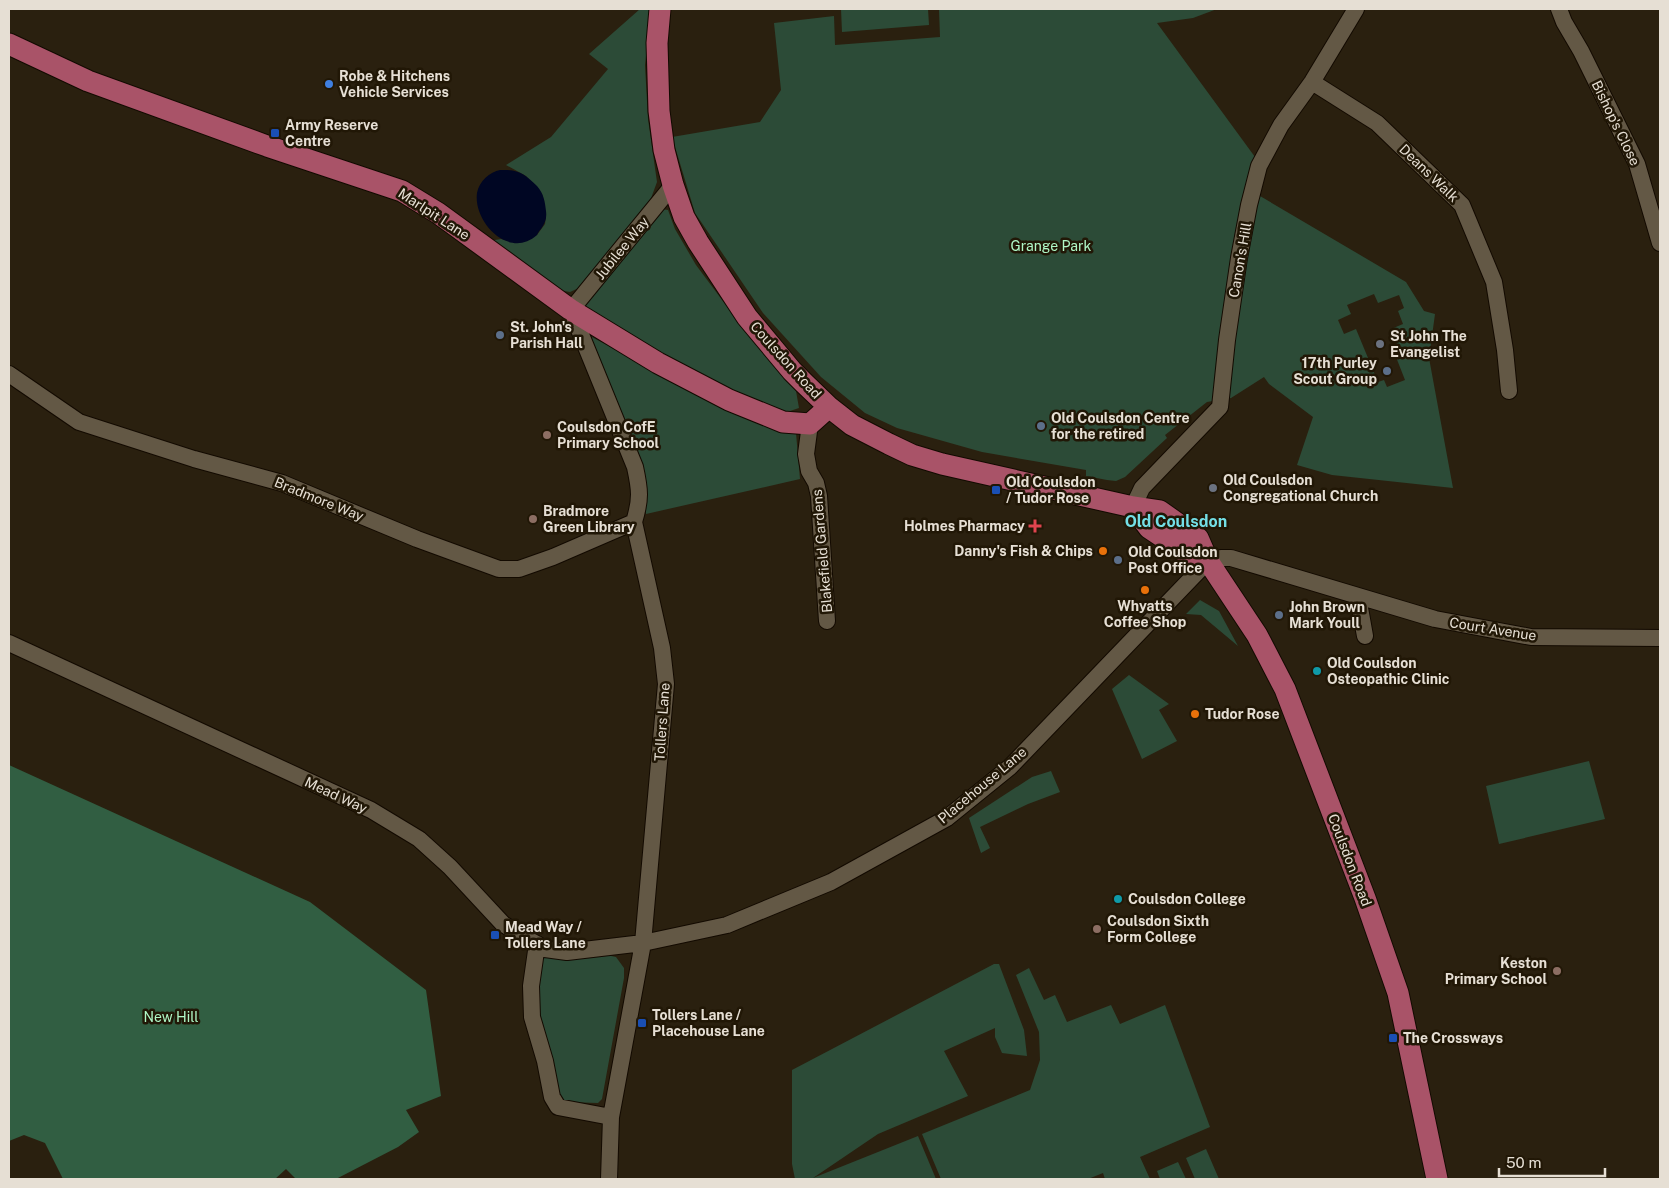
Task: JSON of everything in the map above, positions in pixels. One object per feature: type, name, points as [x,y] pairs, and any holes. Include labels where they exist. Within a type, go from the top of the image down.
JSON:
[{"type":"main road","name":"Coulsdon Road","points":[[660,9],[657,43],[659,111],[664,150],[672,185],[684,216],[698,242],[747,317],[792,371],[829,407],[852,424],[912,454],[942,464],[1134,508],[1160,511],[1198,538],[1208,561],[1257,635],[1285,689],[1364,898],[1398,993],[1437,1179]]},
{"type":"main road","name":"Marlpit Lane","points":[[9,44],[88,81],[267,146],[402,192],[438,213],[571,310],[658,363],[728,400],[784,422],[810,424]]},
{"type":"main road","points":[[810,424],[829,407]]},
{"type":"street","name":"Canon's Hill","points":[[1134,508],[1142,488],[1220,407],[1227,340],[1239,258],[1259,166],[1281,125],[1312,82],[1356,9]]},
{"type":"street","name":"Bishop's Close","points":[[1559,9],[1637,164],[1660,243]]},
{"type":"street","name":"Deans Walk","points":[[1312,82],[1377,123],[1462,205],[1494,282],[1506,350],[1509,391]]},
{"type":"street","name":"Jubilee Way","points":[[571,310],[672,185]]},
{"type":"street","name":"Tollers Lane","points":[[571,310],[635,467],[640,503],[634,522],[662,648],[666,684],[643,943],[611,1117],[609,1179]]},
{"type":"street","name":"Bradmore Way","points":[[9,374],[79,422],[194,460],[282,483],[417,539],[499,569],[519,569],[545,560],[634,522]]},
{"type":"street","name":"Blakefield Gardens","points":[[810,424],[806,454],[809,471],[816,483],[819,496],[827,621]]},
{"type":"street","name":"Court Avenue","points":[[1208,561],[1231,558],[1435,620],[1531,637],[1660,638]]},
{"type":"street","name":"Placehouse Lane","points":[[643,943],[727,926],[831,882],[947,818],[1010,767],[1208,561]]},
{"type":"street","points":[[1358,597],[1365,636]]},
{"type":"street","name":"Mead Way","points":[[9,643],[370,810],[420,839],[450,867],[503,924],[536,944],[545,948],[567,952],[643,943]]},
{"type":"street","points":[[536,944],[531,986],[532,1017],[545,1061],[552,1097],[558,1107],[611,1117]]},
{"type":"green space","points":[[640,9],[651,9],[645,65],[648,119],[657,182],[650,201],[583,286],[570,292],[553,289],[489,241],[501,239],[512,242],[537,235],[545,224],[546,215],[542,194],[526,176],[506,165],[551,137],[608,69],[589,54]]},
{"type":"green space","points":[[841,9],[928,9],[929,25],[842,32]]},
{"type":"green space","name":"Grange Park","points":[[939,9],[1217,9],[1193,18],[1157,23],[1255,157],[1260,196],[1406,282],[1424,311],[1435,314],[1429,358],[1453,488],[1332,475],[1297,465],[1313,417],[1269,384],[1264,377],[1231,398],[1207,402],[1165,435],[1167,438],[1125,477],[1116,481],[1086,476],[1086,470],[982,452],[897,428],[865,413],[821,377],[763,313],[695,213],[672,137],[760,122],[781,90],[774,23],[834,16],[835,45],[940,37]],"holes":[[[1374,294],[1378,303],[1399,295],[1404,308],[1398,311],[1403,324],[1391,329],[1401,355],[1396,357],[1405,380],[1387,387],[1384,380],[1378,382],[1356,329],[1344,334],[1338,320],[1351,314],[1347,305]]]},
{"type":"green space","points":[[661,209],[668,210],[675,229],[696,265],[746,332],[796,391],[799,408],[787,412],[735,393],[590,315],[585,305]]},
{"type":"green space","points":[[590,336],[698,394],[796,433],[800,479],[646,514],[644,474]]},
{"type":"green space","points":[[1200,600],[1219,611],[1238,646],[1201,615],[1186,614]]},
{"type":"green space","points":[[1129,675],[1169,704],[1159,710],[1177,741],[1142,759],[1112,689]]},
{"type":"green space","points":[[1589,761],[1605,819],[1499,844],[1486,786]]},
{"type":"green space","name":"New Hill","points":[[9,765],[310,902],[426,990],[441,1096],[406,1110],[419,1132],[398,1147],[336,1179],[296,1179],[286,1169],[275,1179],[63,1179],[45,1143],[24,1135],[9,1141]]},
{"type":"green space","points":[[1051,771],[1060,792],[1028,804],[980,827],[990,848],[981,853],[969,818],[1032,777]]},
{"type":"green space","points":[[602,954],[616,957],[624,968],[624,978],[602,1099],[598,1103],[566,1102],[557,1092],[537,1011],[536,992],[541,958],[546,956]]},
{"type":"green space","points":[[994,964],[999,964],[1024,1030],[1027,1056],[1002,1053],[995,1037],[995,1028],[944,1051],[968,1096],[878,1134],[813,1178],[918,1136],[936,1179],[795,1179],[792,1164],[792,1070]]},
{"type":"green space","points":[[1029,968],[1044,1000],[1055,995],[1067,1022],[1111,1005],[1120,1024],[1165,1005],[1210,1127],[1140,1157],[1150,1179],[1105,1179],[1103,1173],[1088,1179],[941,1179],[922,1134],[1030,1090],[1040,1060],[1039,1032],[1016,975]]},
{"type":"green space","points":[[1206,1149],[1219,1179],[1195,1179],[1186,1158]]},
{"type":"green space","points":[[1178,1162],[1186,1179],[1160,1179],[1157,1171]]},
{"type":"water","points":[[500,170],[512,170],[525,175],[537,186],[543,195],[546,211],[545,221],[537,235],[526,242],[515,243],[495,234],[487,226],[477,204],[477,193],[480,185],[492,173]]},
{"type":"place","name":"Robe & Hitchens Vehicle Services","points":[[329,84]]},
{"type":"place","name":"Army Reserve Centre","points":[[275,133]]},
{"type":"place","name":"St. John's Parish Hall","points":[[500,335]]},
{"type":"place","name":"St John The Evangelist","points":[[1380,344]]},
{"type":"place","name":"17th Purley Scout Group","points":[[1387,371]]},
{"type":"place","name":"Old Coulsdon Centre for the retired","points":[[1041,426]]},
{"type":"place","name":"Coulsdon CofE Primary School","points":[[547,435]]},
{"type":"place","name":"Old Coulsdon Congregational Church","points":[[1213,488]]},
{"type":"place","name":"Old Coulsdon / Tudor Rose","points":[[996,490]]},
{"type":"place","name":"Bradmore Green Library","points":[[533,519]]},
{"type":"place","name":"Holmes Pharmacy","points":[[1035,526]]},
{"type":"place","name":"Danny's Fish & Chips","points":[[1103,551]]},
{"type":"place","name":"Old Coulsdon Post Office","points":[[1118,560]]},
{"type":"place","name":"Whyatts Coffee Shop","points":[[1145,590]]},
{"type":"place","name":"John Brown Mark Youll","points":[[1279,615]]},
{"type":"place","name":"Old Coulsdon Osteopathic Clinic","points":[[1317,671]]},
{"type":"place","name":"Tudor Rose","points":[[1195,714]]},
{"type":"place","name":"Coulsdon College","points":[[1118,899]]},
{"type":"place","name":"Coulsdon Sixth Form College","points":[[1097,929]]},
{"type":"place","name":"Mead Way / Tollers Lane","points":[[495,935]]},
{"type":"place","name":"Keston Primary School","points":[[1557,971]]},
{"type":"place","name":"Tollers Lane / Placehouse Lane","points":[[642,1023]]},
{"type":"place","name":"The Crossways","points":[[1393,1038]]},
{"type":"district","name":"Old Coulsdon","points":[[1176,521]]}]
